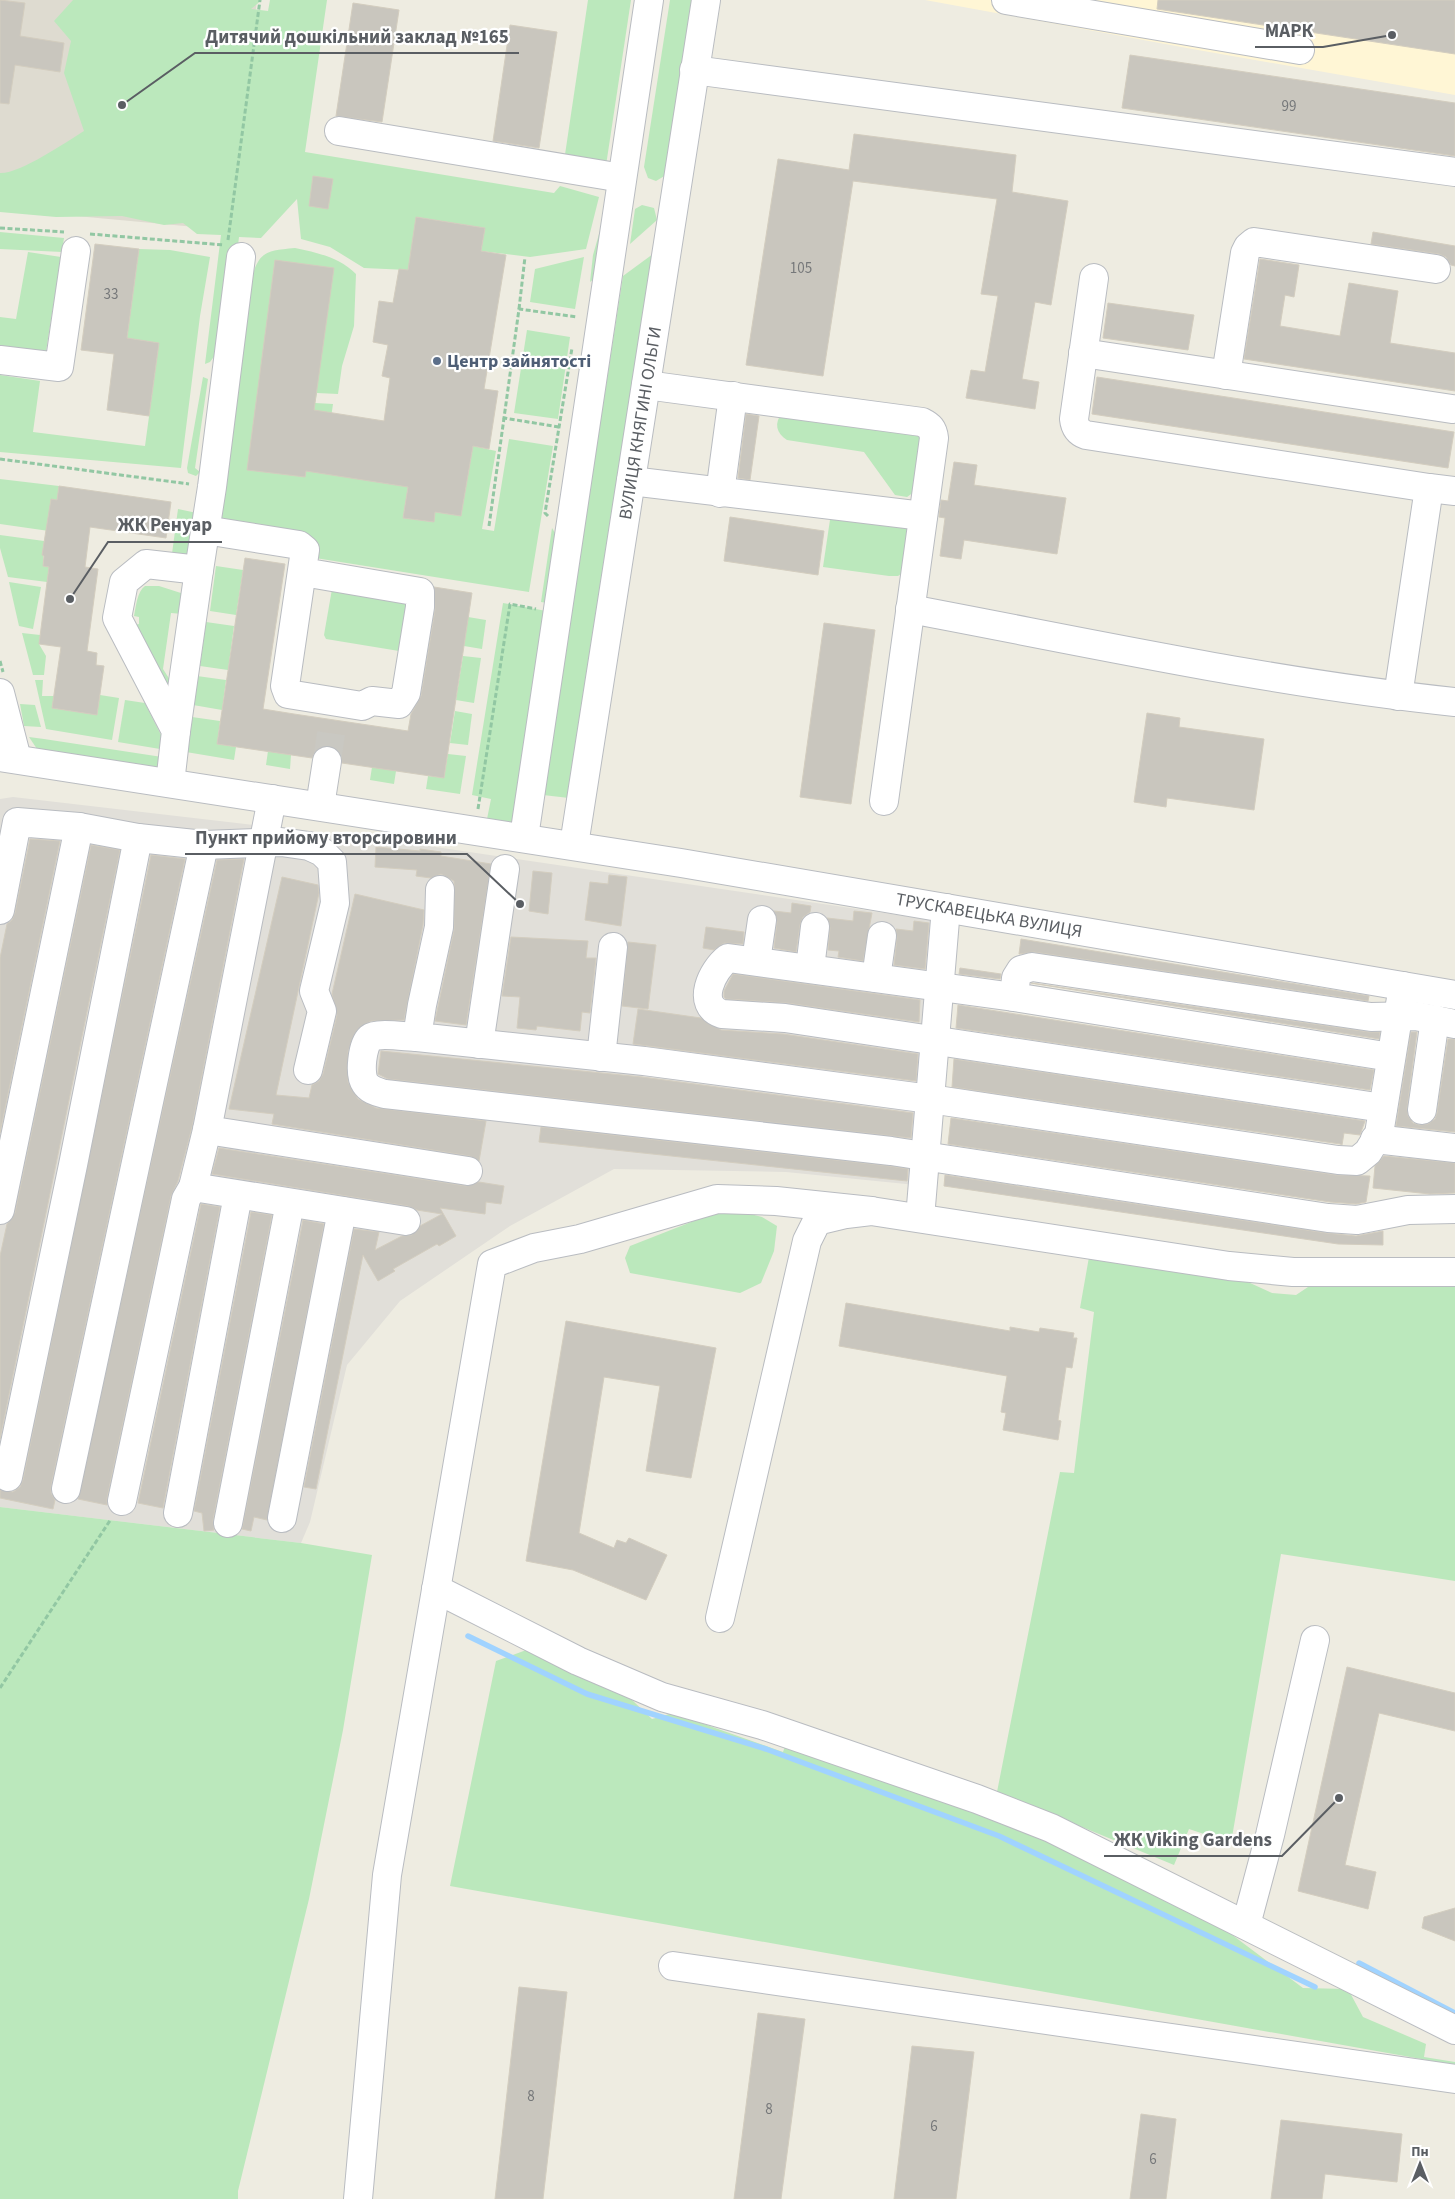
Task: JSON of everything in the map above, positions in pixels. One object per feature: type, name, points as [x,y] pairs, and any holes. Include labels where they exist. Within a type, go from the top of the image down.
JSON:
[{"type":"street","points":[[524,837],[649,0]]},
{"type":"street","name":"ВУЛИЦЯ КНЯГИНІ ОЛЬГИ","points":[[574,846],[706,0]]},
{"type":"street","points":[[1006,0],[1300,50]]},
{"type":"street","points":[[694,70],[1455,172]]},
{"type":"street","points":[[339,131],[622,178]]},
{"type":"street","points":[[0,360],[59,367],[77,239]]},
{"type":"street","points":[[1226,375],[1245,253],[1254,242],[1436,269]]},
{"type":"street","points":[[170,783],[205,530],[234,256]]},
{"type":"street","points":[[1094,278],[1074,419],[1075,426],[1079,432],[1086,435],[1442,489],[1398,696]]},
{"type":"street","points":[[1083,353],[1452,409]]},
{"type":"street","points":[[646,385],[922,422],[933,431],[934,438],[884,801]]},
{"type":"street","points":[[720,493],[733,396]]},
{"type":"street","points":[[631,481],[923,516]]},
{"type":"street","points":[[205,530],[302,546],[306,554],[303,572],[286,690],[292,696],[335,711],[362,706],[372,702],[399,704],[406,693],[420,607],[420,592],[303,572]]},
{"type":"street","points":[[176,731],[117,618],[124,582],[146,564],[199,570]]},
{"type":"street","points":[[910,609],[1208,665],[1398,696],[1455,702]]},
{"type":"street","points":[[2,685],[9,758]]},
{"type":"street","name":"ТРУСКАВЕЦЬКА ВУЛИЦЯ","points":[[9,758],[524,837],[1455,995]]},
{"type":"street","points":[[320,806],[328,761]]},
{"type":"street","points":[[122,1501],[186,1199],[193,1187],[207,1130],[272,799]]},
{"type":"street","points":[[0,910],[17,822],[79,827],[138,838],[204,845],[281,842],[309,846],[322,852],[332,862],[335,903],[314,991],[322,1011],[308,1070]]},
{"type":"street","points":[[0,1210],[79,827]]},
{"type":"street","points":[[8,1477],[74,1165],[138,838]]},
{"type":"street","points":[[66,1490],[204,845]]},
{"type":"street","points":[[479,1044],[505,869]]},
{"type":"street","points":[[417,1037],[438,927],[440,890]]},
{"type":"street","points":[[920,1218],[946,908]]},
{"type":"street","points":[[756,961],[762,920]]},
{"type":"street","points":[[810,968],[815,927]]},
{"type":"street","points":[[876,978],[882,936]]},
{"type":"street","points":[[601,1056],[613,947]]},
{"type":"street","points":[[1383,1108],[785,1018],[714,1011],[709,1006],[709,984],[720,964],[728,958],[1014,997],[1391,1057]]},
{"type":"street","points":[[1014,997],[1016,978],[1021,970],[1032,967],[1371,1017],[1416,1016],[1445,1021],[1422,1110]]},
{"type":"street","points":[[1402,986],[1383,1108],[1376,1140],[1368,1152],[1357,1161],[1338,1160],[930,1099],[601,1056],[417,1037],[379,1035],[371,1038],[365,1046],[362,1070],[364,1082],[372,1090],[386,1094],[925,1156],[1328,1218],[1358,1220],[1408,1210],[1455,1209]]},
{"type":"street","points":[[207,1130],[468,1171]]},
{"type":"street","points":[[1376,1140],[1455,1148]]},
{"type":"street","points":[[193,1187],[406,1221]]},
{"type":"street","points":[[178,1513],[238,1194]]},
{"type":"street","points":[[358,2199],[387,1875],[492,1264],[534,1248],[580,1239],[717,1199],[776,1201],[871,1211],[1229,1266],[1293,1272],[1455,1272]]},
{"type":"street","points":[[228,1523],[290,1203]]},
{"type":"street","points":[[282,1518],[342,1211]]},
{"type":"street","points":[[720,1618],[807,1241],[817,1221],[846,1214],[871,1211]]},
{"type":"street","points":[[436,1590],[578,1661],[662,1697],[762,1725],[977,1799],[1051,1828],[1455,2030]]},
{"type":"street","points":[[1246,1925],[1270,1835],[1315,1640]]},
{"type":"street","points":[[673,1966],[1455,2079]]},
{"type":"path","points":[[234,256],[260,0]]},
{"type":"path","points":[[0,228],[77,239],[214,244]]},
{"type":"path","points":[[488,526],[519,309],[524,256]]},
{"type":"path","points":[[519,309],[577,317]]},
{"type":"path","points":[[504,418],[559,427]]},
{"type":"path","points":[[0,459],[195,485]]},
{"type":"path","points":[[475,830],[510,604],[538,610]]},
{"type":"path","points":[[0,661],[2,685]]},
{"type":"path","points":[[0,1688],[122,1501]]},
{"type":"shaded area","points":[[0,0],[257,0],[228,230],[0,209]]},
{"type":"shaded area","points":[[925,0],[1455,0],[1455,95],[1198,50]]},
{"type":"shaded area","points":[[13,797],[408,843],[932,920],[916,1185],[786,1172],[614,1169],[510,1226],[400,1301],[347,1365],[310,1522],[301,1543],[0,1507],[0,799]]},
{"type":"green space","points":[[73,0],[262,0],[251,9],[268,11],[270,0],[327,0],[305,152],[554,193],[560,186],[599,197],[586,249],[530,257],[481,251],[485,228],[417,217],[408,270],[364,268],[330,247],[301,239],[297,199],[261,238],[239,237],[227,339],[210,362],[205,364],[221,235],[197,234],[183,223],[164,225],[122,216],[56,217],[0,212],[0,173],[9,172],[31,163],[84,131],[64,73],[71,41],[54,21]]},
{"type":"green space","points":[[588,0],[631,0],[605,172],[563,168]]},
{"type":"green space","points":[[670,0],[694,0],[666,175],[656,181],[648,178],[644,167]]},
{"type":"green space","points":[[642,205],[654,208],[657,220],[630,244],[635,209]]},
{"type":"green space","points":[[607,206],[606,269],[590,282],[593,255]]},
{"type":"green space","points":[[0,232],[64,238],[62,252],[0,249]]},
{"type":"green space","points":[[295,248],[320,254],[343,263],[356,274],[354,326],[342,366],[338,394],[317,393],[315,403],[333,404],[323,473],[408,487],[403,518],[433,522],[435,512],[461,516],[473,446],[496,451],[482,529],[494,531],[509,439],[553,446],[529,592],[215,542],[249,286],[259,260],[263,256],[275,251]]},
{"type":"green space","points":[[139,249],[170,250],[210,257],[200,316],[181,468],[0,452],[0,375],[40,381],[33,432],[145,446],[159,343],[127,338]]},
{"type":"green space","points":[[28,252],[61,257],[44,364],[0,358],[0,317],[16,319]]},
{"type":"green space","points":[[653,254],[569,798],[543,795],[623,276]]},
{"type":"green space","points":[[584,257],[575,309],[530,302],[535,269]]},
{"type":"green space","points":[[527,330],[570,337],[558,419],[514,413]]},
{"type":"green space","points":[[203,377],[208,379],[195,468],[200,472],[196,476],[188,473],[187,468]]},
{"type":"green space","points":[[782,413],[913,427],[923,438],[914,492],[907,497],[895,495],[864,452],[787,440],[780,434],[777,428],[779,417]]},
{"type":"green space","points":[[0,479],[59,486],[57,500],[51,499],[49,531],[0,524]]},
{"type":"green space","points":[[178,509],[197,513],[191,565],[171,561]]},
{"type":"green space","points":[[831,513],[908,527],[904,572],[898,576],[889,576],[823,567]]},
{"type":"green space","points":[[552,528],[563,546],[554,604],[541,602]]},
{"type":"green space","points":[[0,535],[44,541],[43,566],[49,567],[47,582],[8,577],[0,548]]},
{"type":"green space","points":[[216,566],[243,570],[236,615],[210,611]]},
{"type":"green space","points":[[9,582],[41,587],[33,629],[19,626]]},
{"type":"green space","points":[[145,586],[159,586],[184,594],[183,614],[171,613],[163,669],[170,680],[171,695],[135,625],[139,624],[139,617],[134,616],[137,600]]},
{"type":"green space","points":[[332,589],[408,596],[399,651],[326,639],[324,635]]},
{"type":"green space","points":[[503,603],[552,612],[512,829],[486,824],[491,799],[472,795]]},
{"type":"green space","points":[[468,617],[486,620],[482,649],[464,646]]},
{"type":"green space","points":[[206,622],[234,626],[228,670],[200,666]]},
{"type":"green space","points":[[22,633],[40,635],[39,644],[46,656],[44,675],[33,675]]},
{"type":"green space","points":[[463,656],[481,658],[474,703],[456,700]]},
{"type":"green space","points":[[197,676],[226,680],[222,710],[193,705]]},
{"type":"green space","points":[[35,680],[43,680],[42,696],[54,696],[52,708],[97,715],[100,695],[119,698],[112,740],[46,729]]},
{"type":"green space","points":[[125,700],[145,703],[162,737],[160,749],[118,742]]},
{"type":"green space","points":[[20,704],[35,705],[41,727],[24,726]]},
{"type":"green space","points":[[455,711],[472,714],[468,745],[450,743]]},
{"type":"green space","points":[[192,717],[220,721],[217,744],[236,747],[234,760],[186,752]]},
{"type":"green space","points":[[29,737],[162,757],[160,765],[151,771],[37,749]]},
{"type":"green space","points":[[268,751],[291,755],[290,769],[266,765]]},
{"type":"green space","points":[[448,754],[466,756],[460,794],[426,789],[428,776],[444,778]]},
{"type":"green space","points":[[372,767],[396,771],[394,784],[370,780]]},
{"type":"green space","points":[[727,1208],[762,1217],[777,1226],[774,1251],[761,1283],[740,1293],[630,1273],[625,1258],[630,1246]]},
{"type":"green space","points":[[1089,1257],[1237,1277],[1272,1293],[1296,1295],[1311,1285],[1455,1280],[1455,1581],[1281,1554],[1231,1843],[1189,1829],[1174,1865],[997,1792],[1060,1472],[1074,1473],[1094,1312],[1080,1308]]},
{"type":"green space","points":[[0,1507],[301,1543],[372,1555],[343,1730],[309,1899],[238,2191],[238,2199],[0,2199]]},
{"type":"green space","points":[[529,1649],[632,1700],[652,1719],[673,1713],[783,1752],[787,1741],[1047,1834],[1199,1910],[1303,1988],[1348,1989],[1363,2017],[1426,2044],[1424,2057],[1455,2062],[1455,2065],[450,1886],[496,1661]]},
{"type":"building","points":[[0,0],[25,3],[20,36],[64,43],[60,72],[15,65],[9,104],[0,103]]},
{"type":"building","points":[[1158,0],[1455,0],[1455,54],[1157,9]]},
{"type":"building","points":[[353,3],[399,10],[382,122],[336,116]]},
{"type":"building","points":[[510,25],[557,32],[539,148],[493,141]]},
{"type":"building","points":[[1130,55],[1455,103],[1455,156],[1122,108]]},
{"type":"building","points":[[854,134],[1016,155],[1012,192],[1068,201],[1051,305],[1035,302],[1022,379],[1039,382],[1035,409],[966,398],[971,370],[985,372],[998,296],[981,294],[997,199],[853,181],[823,376],[746,365],[778,159],[849,170]]},
{"type":"building","points":[[313,176],[333,179],[328,209],[309,206]]},
{"type":"building","name":"Центр зайнятості","points":[[416,217],[485,228],[481,251],[506,255],[484,389],[498,391],[489,449],[473,446],[461,516],[435,512],[434,522],[403,518],[408,487],[306,471],[305,477],[247,470],[275,260],[334,268],[314,410],[384,421],[390,378],[382,376],[388,345],[373,342],[379,301],[393,303],[399,269],[408,270]]},
{"type":"building","points":[[1373,232],[1455,246],[1455,266],[1451,265],[1446,257],[1439,254],[1371,244]]},
{"type":"building","points":[[95,244],[139,249],[127,338],[159,343],[149,416],[107,410],[114,354],[81,350]]},
{"type":"building","points":[[1260,259],[1299,265],[1294,297],[1285,295],[1280,326],[1340,336],[1349,283],[1398,291],[1390,343],[1455,353],[1455,391],[1244,359]]},
{"type":"building","points":[[1108,303],[1194,315],[1188,350],[1103,338]]},
{"type":"building","points":[[1097,377],[1454,432],[1448,468],[1092,414]]},
{"type":"building","points":[[746,414],[759,416],[750,480],[738,478]]},
{"type":"building","points":[[954,462],[977,465],[974,485],[1066,498],[1057,554],[964,540],[961,559],[940,556],[945,518],[939,517],[941,500],[948,501]]},
{"type":"building","points":[[59,486],[171,502],[166,538],[90,527],[85,567],[98,569],[87,651],[97,653],[96,665],[104,666],[97,715],[52,708],[61,647],[39,644],[49,567],[43,566],[44,556],[42,555],[51,499],[57,500]]},
{"type":"building","points":[[730,517],[824,531],[818,575],[724,561]]},
{"type":"building","points":[[245,558],[285,564],[263,709],[294,714],[408,731],[411,714],[421,696],[435,610],[434,587],[472,593],[444,778],[342,763],[341,755],[337,749],[329,746],[321,747],[312,758],[217,744]]},
{"type":"building","points":[[824,623],[875,630],[851,804],[800,797]]},
{"type":"building","points":[[1147,713],[1180,718],[1179,727],[1264,739],[1254,810],[1167,798],[1166,807],[1134,802]]},
{"type":"building","points":[[30,839],[60,841],[0,1133],[0,958],[7,924],[12,920],[15,913]]},
{"type":"building","points":[[91,845],[120,850],[0,1439],[0,1256],[7,1224],[15,1213]]},
{"type":"building","points":[[376,847],[441,852],[441,856],[491,864],[466,1025],[435,1021],[454,930],[454,881],[441,874],[431,878],[416,876],[417,870],[375,867]]},
{"type":"building","points":[[151,855],[185,859],[51,1486],[51,1493],[55,1500],[53,1509],[0,1498],[0,1490],[13,1492],[20,1487],[23,1480]]},
{"type":"building","points":[[244,859],[192,1127],[178,1181],[171,1196],[107,1505],[78,1499],[217,860]]},
{"type":"building","points":[[533,871],[552,873],[548,914],[529,911]]},
{"type":"building","points":[[609,875],[627,877],[621,926],[585,920],[590,882],[608,884]]},
{"type":"building","points":[[282,877],[318,885],[319,893],[276,1095],[309,1098],[312,1085],[319,1081],[323,1074],[337,1015],[332,994],[355,894],[424,910],[423,925],[404,1020],[371,1021],[358,1029],[348,1051],[348,1082],[358,1099],[376,1108],[486,1121],[479,1161],[470,1156],[272,1124],[274,1114],[229,1109]]},
{"type":"building","points":[[792,903],[811,906],[810,912],[803,917],[800,925],[796,952],[774,948],[777,922],[774,911],[791,913]]},
{"type":"building","points":[[854,911],[872,913],[863,961],[838,957],[839,951],[828,950],[830,928],[827,918],[853,921]]},
{"type":"building","points":[[914,921],[929,923],[925,969],[894,965],[896,929],[913,931]]},
{"type":"building","points":[[706,927],[744,932],[743,944],[724,943],[714,950],[703,948]]},
{"type":"building","points":[[511,937],[588,941],[586,958],[596,958],[590,1013],[582,1012],[580,1031],[537,1026],[536,1030],[517,1028],[520,997],[502,996]]},
{"type":"building","points":[[1021,939],[1369,996],[1368,1001],[1034,952],[1019,954]]},
{"type":"building","points":[[628,942],[656,945],[648,1009],[622,1006]]},
{"type":"building","points":[[960,968],[1001,974],[1000,979],[959,974]]},
{"type":"building","points":[[733,974],[920,1000],[919,1022],[787,1003],[726,999],[724,991]]},
{"type":"building","points":[[1031,983],[1369,1032],[1380,1032],[1379,1039]]},
{"type":"building","points":[[958,1005],[1374,1070],[1370,1090],[956,1028]]},
{"type":"building","points":[[638,1009],[701,1018],[721,1030],[783,1034],[918,1054],[916,1081],[633,1044]]},
{"type":"building","points":[[1411,1032],[1417,1032],[1407,1108],[1408,1116],[1413,1123],[1419,1125],[1428,1124],[1435,1119],[1448,1039],[1455,1039],[1455,1132],[1396,1126]]},
{"type":"building","points":[[381,1051],[642,1077],[913,1113],[911,1138],[388,1079],[378,1074]]},
{"type":"building","points":[[954,1059],[1365,1121],[1360,1135],[1344,1133],[1342,1145],[952,1087]]},
{"type":"building","points":[[951,1118],[1336,1175],[1370,1176],[1366,1202],[1356,1204],[1330,1202],[948,1144]]},
{"type":"building","points":[[541,1127],[889,1166],[908,1169],[907,1181],[539,1142]]},
{"type":"building","points":[[219,1148],[466,1186],[479,1182],[504,1186],[501,1204],[486,1202],[485,1214],[440,1208],[456,1236],[439,1246],[437,1244],[393,1269],[395,1271],[378,1281],[363,1255],[316,1489],[304,1487],[354,1229],[379,1232],[375,1250],[402,1236],[412,1235],[420,1226],[442,1214],[417,1210],[408,1206],[212,1174]]},
{"type":"building","points":[[1384,1156],[1455,1163],[1455,1193],[1430,1194],[1373,1188],[1375,1166]]},
{"type":"building","points":[[945,1175],[1326,1233],[1356,1236],[1383,1231],[1383,1245],[1338,1244],[944,1186]]},
{"type":"building","points":[[201,1204],[220,1207],[163,1508],[138,1503]]},
{"type":"building","points":[[251,1212],[272,1215],[213,1520],[214,1530],[204,1531],[202,1513],[194,1511]]},
{"type":"building","points":[[303,1220],[324,1224],[267,1520],[254,1517],[251,1531],[242,1529]]},
{"type":"building","points":[[846,1303],[1010,1331],[1010,1327],[1039,1332],[1040,1328],[1074,1333],[1073,1338],[1077,1338],[1072,1368],[1066,1367],[1058,1420],[1061,1421],[1058,1440],[1003,1430],[1006,1413],[1001,1412],[1007,1376],[839,1346]]},
{"type":"building","points":[[566,1321],[716,1348],[691,1478],[646,1471],[660,1386],[604,1377],[579,1533],[614,1548],[617,1540],[626,1543],[629,1538],[667,1555],[646,1600],[573,1570],[526,1561]]},
{"type":"building","points":[[1347,1667],[1455,1693],[1455,1731],[1379,1713],[1345,1865],[1376,1872],[1368,1909],[1298,1891]]},
{"type":"building","points":[[1455,1908],[1455,1941],[1422,1928],[1424,1917]]},
{"type":"building","points":[[519,1987],[567,1992],[543,2199],[495,2199]]},
{"type":"building","points":[[758,2013],[805,2019],[781,2199],[734,2199]]},
{"type":"building","points":[[912,2046],[974,2052],[956,2199],[894,2199]]},
{"type":"building","points":[[1141,2114],[1176,2119],[1166,2199],[1130,2199]]},
{"type":"building","points":[[1281,2120],[1402,2134],[1397,2182],[1325,2174],[1322,2199],[1271,2199]]},
{"type":"waterway","points":[[468,1636],[587,1694],[766,1749],[999,1836],[1315,1987]]},
{"type":"waterway","points":[[1359,1963],[1455,2013]]},
{"type":"tunnel","points":[[327,761],[333,720]]},
{"type":"place","name":"МАРК","points":[[1392,35]]},
{"type":"place","name":"Дитячий дошкільний заклад №165","points":[[122,105]]},
{"type":"place","name":"Центр зайнятості","points":[[437,361]]},
{"type":"place","name":"ЖК Ренуар","points":[[70,599]]},
{"type":"place","name":"Пункт прийому вторсировини","points":[[520,904]]},
{"type":"place","name":"ЖК Viking Gardens","points":[[1339,1798]]}]
